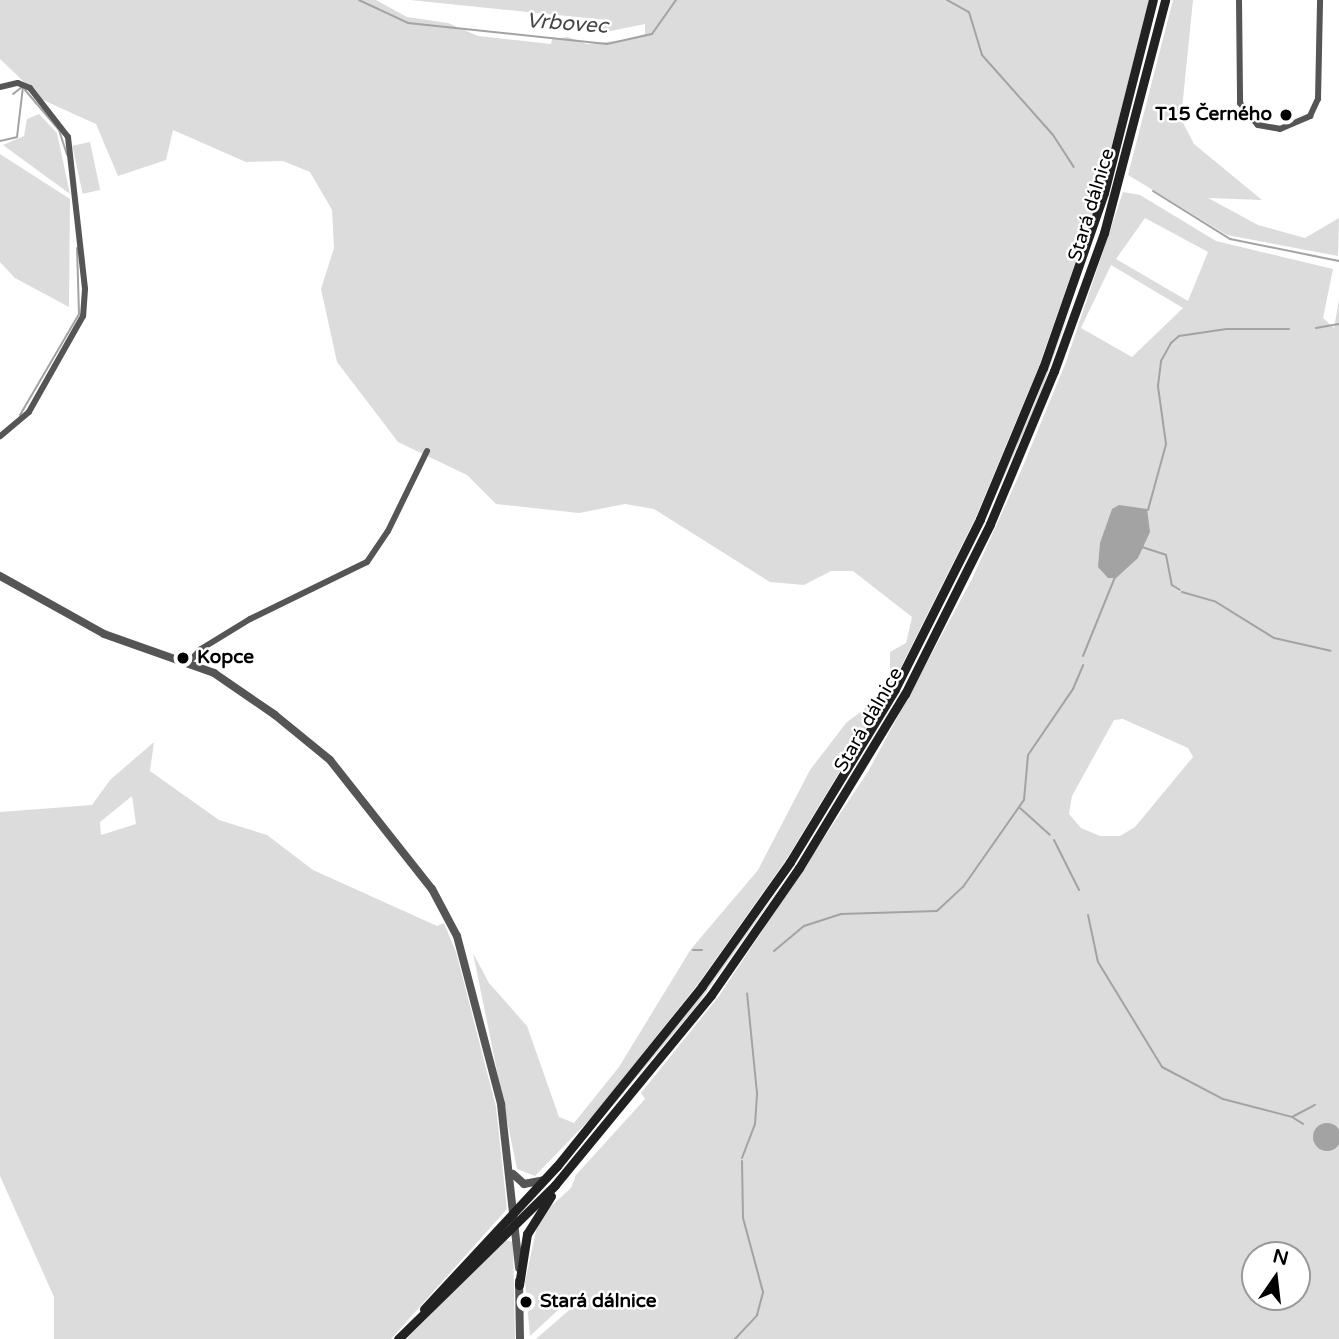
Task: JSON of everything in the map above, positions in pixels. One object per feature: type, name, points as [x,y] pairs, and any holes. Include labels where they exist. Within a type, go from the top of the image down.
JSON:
[{"type":"main road","name":"Stará dálnice","points":[[397,1339],[517,1211],[640,1066],[790,862],[894,689],[1012,444],[1104,193],[1153,0]]},
{"type":"main road","name":"Stará dálnice","points":[[397,1339],[517,1223],[590,1144],[772,909],[905,694],[1023,449],[1104,233],[1165,0]]},
{"type":"main road","points":[[790,862],[799,868]]},
{"type":"main road","points":[[519,1285],[535,1215],[590,1144]]},
{"type":"street","points":[[1239,0],[1240,103],[1258,125],[1280,129],[1310,116],[1318,99],[1321,0]]},
{"type":"street","points":[[0,87],[18,83],[30,88],[68,137],[85,289],[83,316],[29,412],[0,436]]},
{"type":"street","points":[[188,663],[201,649],[243,623],[366,562],[388,531],[427,452]]},
{"type":"street","points":[[0,576],[99,632],[188,663],[222,678],[323,753],[444,907],[485,1035],[512,1172],[517,1211],[520,1339]]},
{"type":"street","points":[[512,1172],[524,1184],[546,1178]]},
{"type":"shaded area","points":[[0,0],[376,0],[407,17],[448,23],[478,36],[551,44],[552,39],[568,37],[587,44],[624,40],[645,34],[645,24],[601,33],[599,22],[607,20],[410,0],[1149,0],[1100,192],[1039,366],[976,517],[891,687],[786,860],[698,984],[592,1117],[535,1176],[517,1169],[473,953],[489,983],[527,1026],[559,1117],[574,1123],[619,1067],[691,949],[758,870],[810,770],[846,723],[876,700],[890,671],[890,652],[906,643],[912,617],[853,571],[831,571],[804,585],[770,582],[654,509],[625,504],[579,513],[496,504],[467,475],[398,442],[337,362],[321,289],[334,248],[332,210],[310,172],[283,161],[246,162],[173,130],[166,160],[118,176],[96,124],[43,100],[0,59]]},
{"type":"shaded area","points":[[1173,0],[1193,0],[1181,119],[1194,144],[1262,200],[1208,198],[1258,225],[1305,238],[1339,218],[1338,256],[1227,235],[1128,175]]},
{"type":"shaded area","points":[[39,114],[57,133],[70,194],[3,145],[24,136],[27,119]]},
{"type":"shaded area","points":[[90,142],[100,190],[83,194],[72,146]]},
{"type":"shaded area","points":[[0,154],[70,199],[69,307],[15,278],[0,262]]},
{"type":"shaded area","points":[[1123,192],[1140,195],[1216,241],[1333,269],[1323,318],[1334,328],[1339,300],[1339,1339],[536,1339],[575,1305],[570,1299],[530,1336],[525,1282],[539,1217],[571,1188],[576,1175],[645,1099],[641,1093],[719,996],[869,770],[972,579],[1066,362]],"holes":[[[1145,218],[1208,252],[1188,301],[1116,259]],[[1111,265],[1183,308],[1132,357],[1081,328]],[[1123,719],[1188,748],[1193,757],[1135,827],[1120,836],[1100,836],[1081,828],[1069,814],[1072,796],[1114,720]]]},
{"type":"shaded area","points":[[1076,293],[1038,401],[946,606],[1036,400]]},
{"type":"shaded area","points":[[1119,505],[1147,509],[1150,532],[1138,558],[1116,578],[1108,578],[1098,567],[1100,543],[1112,509]]},
{"type":"shaded area","points":[[154,742],[150,771],[219,820],[267,835],[313,870],[437,926],[444,923],[456,952],[496,1107],[507,1209],[391,1339],[54,1339],[54,1297],[0,1176],[0,812],[92,805],[110,780]],"holes":[[[132,796],[136,824],[101,835],[100,822]]]},
{"type":"shaded area","points":[[784,882],[695,1008],[528,1206],[692,1006]]},
{"type":"shaded area","points":[[1327,1123],[1337,1127],[1341,1137],[1337,1147],[1327,1151],[1317,1147],[1313,1137],[1317,1127]]},
{"type":"shaded area","points":[[506,1240],[513,1242],[515,1339],[406,1339]]},
{"type":"waterway","name":"Vrbovec","points":[[359,0],[408,23],[607,44],[652,34],[676,0]]},
{"type":"waterway","name":"Vrbovec","points":[[947,0],[969,12],[982,55],[1053,135],[1074,167]]},
{"type":"waterway","points":[[13,94],[22,87]]},
{"type":"waterway","name":"Vrbovec","points":[[0,141],[17,137],[23,87]]},
{"type":"waterway","points":[[25,90],[59,130],[67,155]]},
{"type":"waterway","name":"Vrbovec","points":[[1153,191],[1230,239],[1339,261]]},
{"type":"waterway","points":[[20,415],[79,314],[77,248]]},
{"type":"waterway","points":[[1316,328],[1339,324]]},
{"type":"waterway","points":[[1148,510],[1166,444],[1158,386],[1161,361],[1171,343],[1179,336],[1226,329],[1289,329]]},
{"type":"waterway","points":[[1142,547],[1166,555],[1172,585],[1180,590]]},
{"type":"waterway","points":[[1083,656],[1115,577]]},
{"type":"waterway","points":[[1182,592],[1216,602],[1274,638],[1331,651]]},
{"type":"waterway","points":[[774,951],[804,926],[841,914],[937,911],[963,887],[1024,800],[1028,755],[1073,689],[1083,665]]},
{"type":"waterway","points":[[1020,808],[1050,835]]},
{"type":"waterway","points":[[1054,840],[1079,890]]},
{"type":"waterway","points":[[1088,915],[1098,962],[1162,1067],[1223,1099],[1292,1117],[1315,1105]]},
{"type":"waterway","points":[[693,950],[702,950]]},
{"type":"waterway","points":[[742,1158],[755,1124],[757,1093],[747,993]]},
{"type":"waterway","points":[[1292,1117],[1303,1124]]},
{"type":"waterway","points":[[735,1339],[757,1315],[763,1292],[743,1218],[742,1161]]},
{"type":"place","name":"T15 Černého","points":[[1286,115]]},
{"type":"place","name":"Kopce","points":[[183,658]]},
{"type":"place","name":"Stará dálnice","points":[[526,1302]]}]
